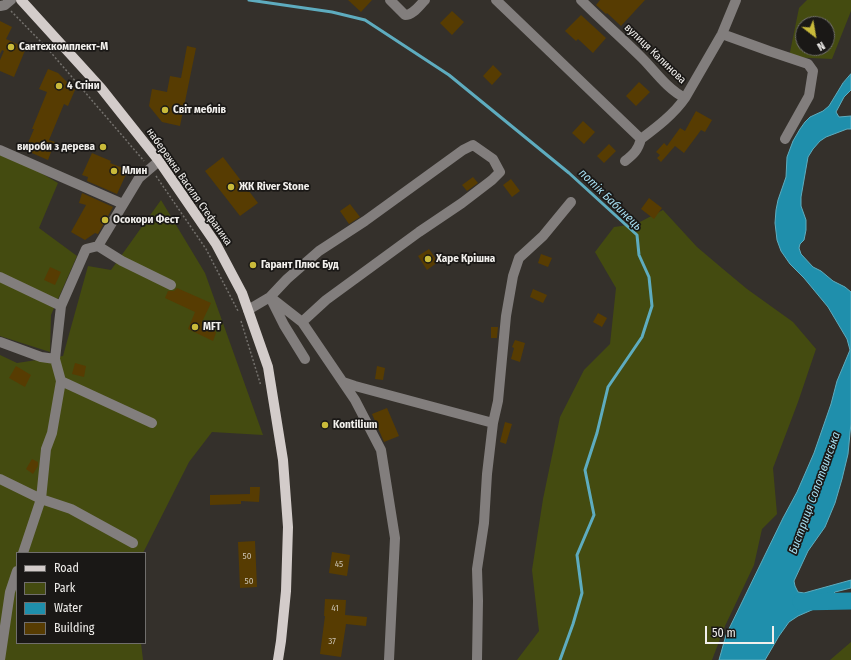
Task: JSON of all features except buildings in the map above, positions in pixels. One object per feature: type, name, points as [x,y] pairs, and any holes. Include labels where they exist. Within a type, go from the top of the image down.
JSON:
[{"type":"main road","name":"набережна Василя Стефаника","points":[[21,0],[101,88],[159,161],[216,244],[242,293],[268,367],[283,460],[288,527],[286,591],[278,660]]},
{"type":"street","points":[[390,0],[405,15],[409,15],[424,0]]},
{"type":"street","points":[[496,0],[641,139]]},
{"type":"street","name":"вулиця Калинова","points":[[581,0],[669,86],[685,98],[722,34],[736,0]]},
{"type":"street","points":[[722,34],[808,64],[813,71],[809,96],[785,139]]},
{"type":"street","points":[[626,161],[634,154],[641,139],[656,128],[680,105],[685,98]]},
{"type":"street","points":[[248,310],[270,298],[287,279],[319,251],[365,221],[463,150],[473,145],[493,159],[500,172],[492,180],[462,203],[418,232],[326,300],[302,322]]},
{"type":"street","points":[[0,150],[123,204]]},
{"type":"street","points":[[23,552],[41,499],[46,449],[52,433],[61,381],[55,359],[61,306],[86,250],[98,246],[139,178],[159,161]]},
{"type":"street","points":[[477,660],[477,569],[484,523],[487,474],[493,424],[498,401],[506,316],[513,276],[519,258],[543,236],[571,202]]},
{"type":"street","points":[[98,246],[122,261],[171,285]]},
{"type":"street","points":[[0,277],[61,306]]},
{"type":"street","points":[[270,298],[302,322],[355,400],[381,450],[395,538],[389,660]]},
{"type":"street","points":[[270,298],[284,325],[305,359]]},
{"type":"street","points":[[0,342],[41,357],[55,359]]},
{"type":"street","points":[[61,381],[152,423]]},
{"type":"street","points":[[343,382],[493,424]]},
{"type":"street","points":[[0,480],[41,499],[71,509],[133,543]]},
{"type":"street","points":[[0,660],[10,592],[16,574]]},
{"type":"path","points":[[5,4],[46,48],[151,168],[206,249],[238,313]]},
{"type":"path","points":[[240,320],[262,390]]},
{"type":"green space","points":[[807,0],[851,0],[851,11],[835,51],[835,16],[797,16],[799,8]]},
{"type":"green space","points":[[795,28],[795,56],[833,56],[832,59],[789,57]]},
{"type":"green space","points":[[0,149],[58,183],[39,228],[77,256],[51,315],[50,352],[0,336]]},
{"type":"green space","points":[[161,200],[205,273],[263,435],[212,432],[189,462],[144,552],[16,552],[16,644],[141,644],[143,660],[0,660],[0,355],[17,363],[63,356],[88,266],[111,270]]},
{"type":"green space","points":[[663,210],[697,247],[747,289],[793,322],[816,349],[773,468],[777,514],[762,529],[754,565],[725,626],[712,660],[517,660],[539,631],[532,570],[543,499],[560,417],[584,370],[610,344],[616,288],[595,252],[614,227],[636,224]]},
{"type":"green space","points":[[851,642],[851,660],[830,660]]},
{"type":"water","points":[[851,74],[851,90],[844,97],[836,112],[839,117],[851,116],[851,129],[847,129],[826,137],[820,141],[808,157],[801,197],[801,206],[806,220],[806,230],[804,240],[800,244],[799,248],[801,254],[813,267],[851,292],[851,423],[848,454],[835,503],[825,527],[808,551],[794,581],[798,592],[804,593],[851,580],[851,588],[835,592],[821,606],[798,616],[789,622],[765,660],[719,660],[726,635],[797,492],[814,453],[831,404],[837,381],[850,350],[847,339],[828,307],[804,278],[790,264],[781,251],[777,240],[775,223],[778,200],[786,177],[787,157],[793,141],[800,129],[810,117],[823,111],[829,106],[843,83]]},
{"type":"waterway","name":"потік Бабинець","points":[[249,0],[332,12],[365,20],[449,75],[569,173],[637,235],[639,255],[649,277],[652,306],[642,337],[608,387],[597,433],[585,470],[594,515],[577,555],[582,593],[560,660]]},
{"type":"waterway","name":"Бистриця Солотвинська","points":[[801,602],[851,601]]},
{"type":"place","name":"Сантехкомплект-М","points":[[11,47]]},
{"type":"place","name":"4 Стіни","points":[[59,86]]},
{"type":"place","name":"Світ меблів","points":[[165,110]]},
{"type":"place","name":"вироби з дерева","points":[[103,147]]},
{"type":"place","name":"Млин","points":[[114,171]]},
{"type":"place","name":"ЖК River Stone","points":[[231,187]]},
{"type":"place","name":"Осокори Фест","points":[[105,220]]},
{"type":"place","name":"Харе Крішна","points":[[428,259]]},
{"type":"place","name":"Гарант Плюс Буд","points":[[253,265]]},
{"type":"place","name":"MFT","points":[[195,327]]},
{"type":"place","name":"Kontilium","points":[[325,425]]}]
